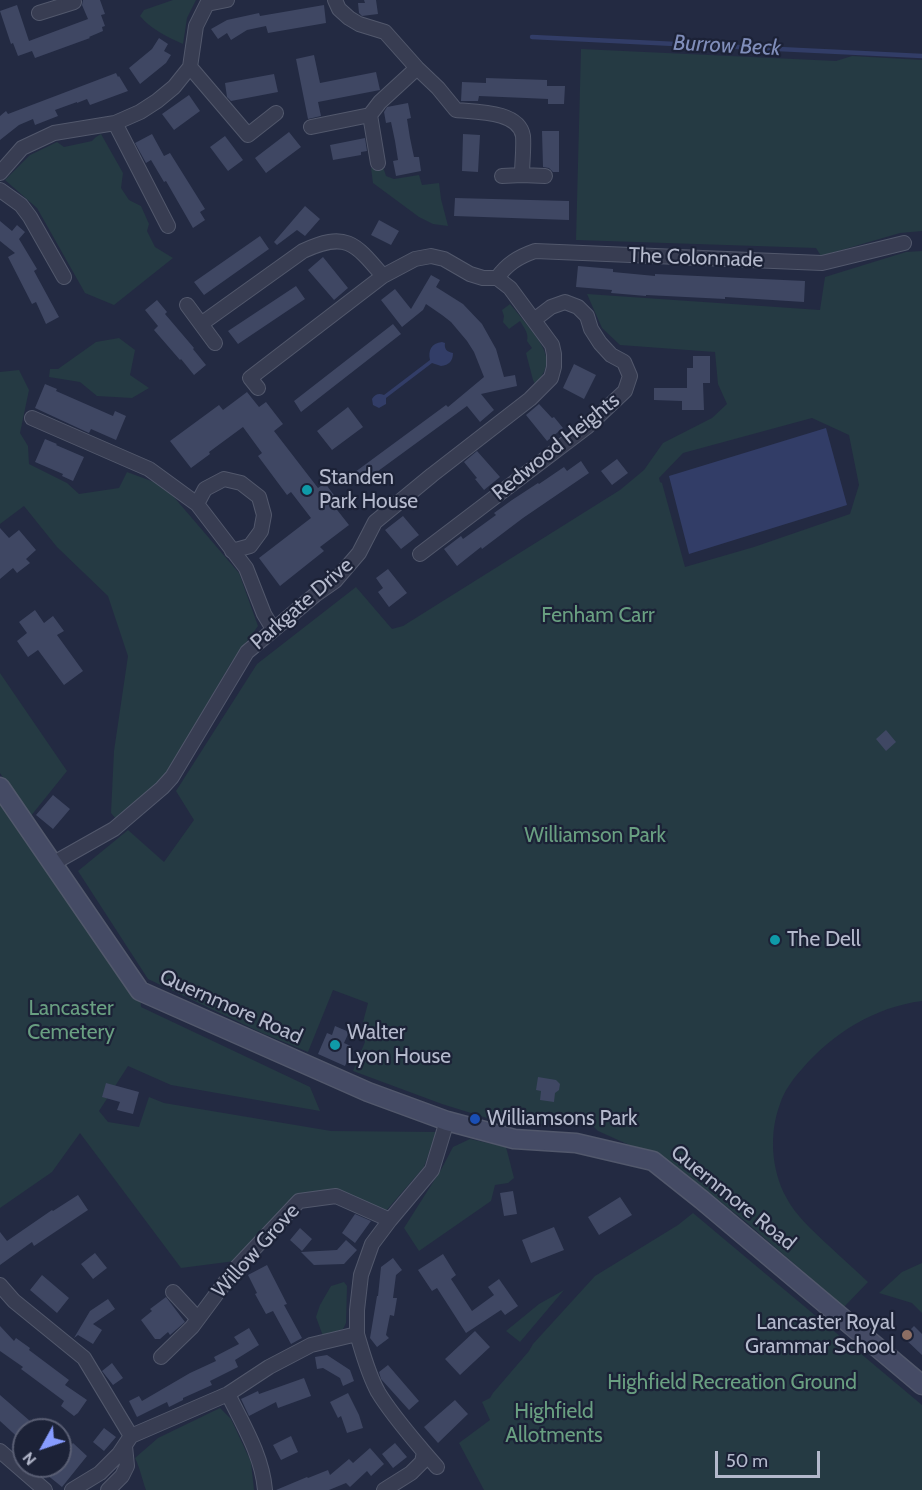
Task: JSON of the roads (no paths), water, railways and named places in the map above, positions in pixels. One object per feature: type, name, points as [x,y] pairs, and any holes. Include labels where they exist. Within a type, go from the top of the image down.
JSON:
[{"type":"street","points":[[0,173],[22,148],[54,133],[115,123],[140,112],[157,101],[174,87],[190,67],[196,26],[206,2],[227,0]]},
{"type":"street","points":[[335,0],[339,9],[349,18],[359,24],[385,32],[456,110],[507,116],[519,125],[523,135],[522,175]]},
{"type":"street","points":[[39,13],[55,4],[74,2]]},
{"type":"street","points":[[190,67],[248,135],[276,113]]},
{"type":"street","points":[[311,127],[370,115],[380,102],[417,68]]},
{"type":"street","points":[[370,115],[378,164]]},
{"type":"street","points":[[115,123],[168,226]]},
{"type":"street","points":[[502,176],[545,176]]},
{"type":"street","points":[[0,190],[21,205],[30,217],[64,277]]},
{"type":"street","points":[[201,324],[303,251],[319,243],[336,240],[353,245],[383,276]]},
{"type":"street","name":"The Colonnade","points":[[496,278],[504,267],[518,257],[535,252],[822,263],[904,243]]},
{"type":"street","points":[[258,388],[250,378],[383,276],[415,259],[431,256],[444,259],[470,274],[483,278],[496,278]]},
{"type":"street","name":"Parkgate Drive","points":[[52,864],[114,829],[162,788],[172,777],[247,652],[335,581],[359,553],[375,522],[530,399],[551,378],[554,367],[552,345],[510,288],[496,278]]},
{"type":"street","name":"Redwood Heights","points":[[420,554],[587,427],[625,391],[630,376],[624,362],[611,355],[600,343],[591,329],[587,316],[578,307],[565,302],[551,307],[534,320]]},
{"type":"street","points":[[187,305],[215,343]]},
{"type":"street","points":[[32,418],[149,469],[197,504],[246,568],[264,614],[273,629]]},
{"type":"street","points":[[197,504],[204,489],[224,478],[241,483],[259,497],[264,515],[261,531],[250,546],[232,551]]},
{"type":"street","name":"Quernmore Road","points":[[0,787],[140,991],[368,1092],[447,1121],[514,1139],[576,1143],[653,1161],[922,1385]]},
{"type":"street","points":[[437,1467],[407,1432],[379,1393],[368,1370],[357,1334],[357,1310],[364,1266],[372,1244],[432,1170],[447,1121]]},
{"type":"street","name":"Willow Grove","points":[[160,1357],[192,1327],[235,1269],[298,1201],[336,1196],[390,1220]]},
{"type":"street","points":[[0,1285],[14,1300],[84,1358],[128,1441],[127,1466],[122,1476],[108,1490]]},
{"type":"street","name":"Willow Grove","points":[[173,1292],[198,1318]]},
{"type":"street","points":[[72,1490],[100,1473],[128,1441],[228,1394],[269,1367],[311,1345],[357,1334]]},
{"type":"street","points":[[228,1394],[254,1446],[264,1476],[264,1490]]},
{"type":"street","points":[[0,1451],[45,1490]]},
{"type":"street","points":[[384,1490],[411,1473],[422,1462],[424,1452]]},
{"type":"water","points":[[442,342],[445,343],[446,350],[453,353],[450,362],[441,366],[432,363],[386,398],[386,404],[379,408],[373,405],[374,396],[384,395],[430,360],[431,348]]},
{"type":"water","points":[[826,428],[847,505],[689,554],[669,476]]},
{"type":"waterway","name":"Burrow Beck","points":[[532,37],[922,56]]},
{"type":"place","name":"Standen Park House","points":[[307,490]]},
{"type":"place","name":"The Dell","points":[[775,940]]},
{"type":"place","name":"Walter Lyon House","points":[[335,1045]]},
{"type":"place","name":"Williamsons Park","points":[[475,1119]]},
{"type":"place","name":"Lancaster Royal Grammar School","points":[[907,1335]]},
{"type":"park label","name":"Fenham Carr","points":[[598,616]]},
{"type":"park label","name":"Williamson Park","points":[[595,836]]},
{"type":"park label","name":"Lancaster Cemetery","points":[[71,1021]]},
{"type":"park label","name":"Highfield Recreation Ground","points":[[732,1383]]},
{"type":"park label","name":"Highfield Allotments","points":[[554,1424]]}]
